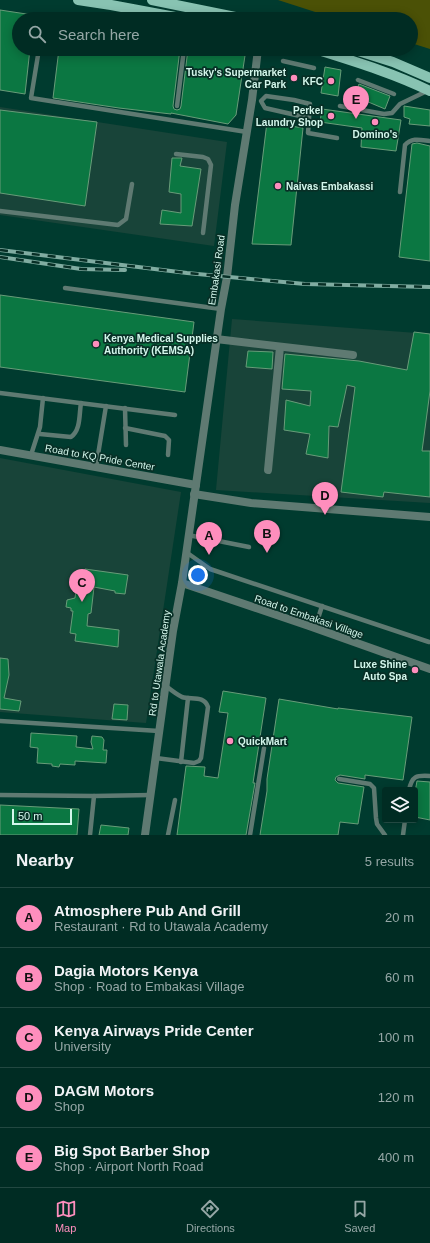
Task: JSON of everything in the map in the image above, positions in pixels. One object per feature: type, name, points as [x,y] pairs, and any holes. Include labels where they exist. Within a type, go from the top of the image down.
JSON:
[{"type":"main road","points":[[78,0],[148,12]]},
{"type":"main road","points":[[152,0],[210,12]]},
{"type":"main road","points":[[338,56],[429,90]]},
{"type":"main road","points":[[374,56],[393,62],[430,78]]},
{"type":"street","name":"Embakasi Road","points":[[194,494],[226,277],[235,205],[247,132],[257,101],[258,56]]},
{"type":"street","points":[[216,339],[353,355]]},
{"type":"street","points":[[268,470],[280,347]]},
{"type":"street","name":"Road to KQ Pride Center","points":[[0,450],[196,485]]},
{"type":"street","points":[[194,494],[252,503],[430,517]]},
{"type":"street","name":"Rd to Utawala Academy","points":[[145,835],[173,631],[182,583],[194,494]]},
{"type":"street","name":"Road to Embakasi Village","points":[[182,583],[430,669]]},
{"type":"lane","points":[[38,56],[31,98],[247,132]]},
{"type":"lane","points":[[177,106],[183,56]]},
{"type":"lane","points":[[283,62],[314,68]]},
{"type":"lane","points":[[358,80],[394,94]]},
{"type":"lane","points":[[340,106],[384,114],[392,113],[400,104],[429,90]]},
{"type":"lane","points":[[309,118],[265,108],[257,101],[266,96],[310,104],[308,133],[337,138]]},
{"type":"lane","points":[[400,192],[405,145],[414,139],[430,141]]},
{"type":"lane","points":[[176,154],[203,157],[208,159],[212,165],[203,233]]},
{"type":"lane","points":[[0,211],[118,225],[126,219],[132,184]]},
{"type":"lane","points":[[301,185],[328,189]]},
{"type":"lane","points":[[65,288],[221,308]]},
{"type":"lane","points":[[0,393],[175,415]]},
{"type":"lane","points":[[31,455],[40,427],[43,398]]},
{"type":"lane","points":[[40,434],[71,437],[75,434],[77,430],[81,403]]},
{"type":"lane","points":[[96,467],[106,406]]},
{"type":"lane","points":[[125,408],[126,445]]},
{"type":"lane","points":[[125,428],[165,436],[169,440],[168,455]]},
{"type":"lane","points":[[188,535],[249,547]]},
{"type":"lane","points":[[186,552],[210,569],[429,642]]},
{"type":"lane","points":[[315,628],[322,606]]},
{"type":"lane","points":[[156,758],[194,763],[202,758],[208,707],[205,701],[201,699],[188,698],[176,693],[166,686]]},
{"type":"lane","points":[[180,762],[188,698]]},
{"type":"lane","points":[[0,721],[159,731]]},
{"type":"lane","points":[[250,835],[264,748]]},
{"type":"lane","points":[[410,787],[415,777],[419,775],[430,776]]},
{"type":"lane","points":[[338,779],[370,784],[374,788],[377,824],[385,835]]},
{"type":"lane","points":[[0,794],[94,796],[151,795]]},
{"type":"lane","points":[[90,835],[94,796]]},
{"type":"lane","points":[[168,835],[175,800]]},
{"type":"lane","points":[[403,835],[405,823]]},
{"type":"shaded area","points":[[0,107],[227,142],[214,246],[0,215]]},
{"type":"shaded area","points":[[232,319],[430,334],[430,503],[216,490]]},
{"type":"shaded area","points":[[0,458],[181,492],[146,723],[0,712]]},
{"type":"green space","points":[[278,0],[430,0],[430,49],[418,45],[418,12],[315,12]]},
{"type":"building","points":[[0,10],[13,12],[12,56],[29,56],[25,94],[0,90]]},
{"type":"building","points":[[58,56],[179,56],[173,106],[174,109],[177,110],[180,109],[181,106],[187,56],[245,56],[236,115],[228,124],[171,113],[119,108],[53,98]]},
{"type":"building","name":"KFC","points":[[325,67],[341,70],[338,96],[321,93]]},
{"type":"building","points":[[359,84],[390,96],[385,109],[354,96]]},
{"type":"building","points":[[404,106],[430,110],[430,126],[409,124],[410,119],[404,117]]},
{"type":"building","points":[[322,109],[401,120],[396,151],[361,147],[362,128],[320,122]]},
{"type":"building","points":[[0,110],[97,122],[85,206],[0,193]]},
{"type":"building","name":"Naivas Embakassi","points":[[267,122],[303,128],[291,245],[252,244]]},
{"type":"building","points":[[417,143],[430,146],[430,261],[399,257],[412,144]]},
{"type":"building","points":[[172,158],[182,158],[180,166],[201,169],[192,226],[160,224],[162,210],[181,213],[181,194],[169,192]]},
{"type":"building","name":"Kenya Medical Supplies Authority (KEMSA)","points":[[0,295],[194,322],[185,392],[0,367]]},
{"type":"building","points":[[414,332],[430,334],[430,391],[422,451],[430,451],[430,497],[384,492],[383,497],[341,492],[355,387],[347,385],[338,427],[329,426],[328,458],[306,454],[310,434],[284,430],[286,400],[310,406],[311,391],[282,389],[285,354],[359,361],[407,370]]},
{"type":"building","points":[[248,351],[273,352],[272,369],[246,367]]},
{"type":"building","points":[[85,569],[128,575],[125,594],[115,593],[115,591],[94,587],[91,613],[88,614],[87,626],[119,630],[118,647],[75,641],[76,634],[70,633],[73,611],[71,611],[71,608],[66,607],[67,600],[75,598],[78,576],[84,577]]},
{"type":"building","points":[[0,658],[8,659],[9,675],[4,698],[21,701],[19,711],[0,709]]},
{"type":"building","points":[[223,691],[266,698],[253,783],[255,783],[246,835],[177,835],[186,766],[205,767],[204,776],[218,778],[228,713],[219,712]]},
{"type":"building","points":[[279,699],[338,709],[412,717],[403,780],[365,775],[365,779],[340,775],[336,777],[335,780],[338,783],[364,787],[358,824],[340,822],[338,835],[260,835]]},
{"type":"building","points":[[114,704],[128,705],[127,720],[112,719]]},
{"type":"building","points":[[31,733],[77,736],[76,747],[93,749],[91,742],[92,736],[102,737],[104,740],[103,750],[107,750],[106,763],[75,761],[75,765],[60,764],[59,767],[52,766],[52,764],[37,763],[38,748],[30,747]]},
{"type":"building","points":[[417,781],[430,782],[430,820],[418,818],[418,787],[416,787]]},
{"type":"building","points":[[0,805],[79,809],[77,835],[0,835]]},
{"type":"building","points":[[101,825],[129,828],[128,835],[99,835]]},
{"type":"railway","points":[[0,250],[187,273],[305,284],[430,287]]},
{"type":"railway","points":[[0,257],[81,269],[125,270]]},
{"type":"place","name":"Tusky's Supermarket Car Park","points":[[294,78]]},
{"type":"place","name":"KFC","points":[[331,81]]},
{"type":"place","name":"Perkel Laundry Shop","points":[[331,116]]},
{"type":"place","name":"Big Spot Barber Shop","points":[[356,119]]},
{"type":"place","name":"Domino's","points":[[375,122]]},
{"type":"place","name":"Naivas Embakassi","points":[[278,186]]},
{"type":"place","name":"Kenya Medical Supplies Authority (KEMSA)","points":[[96,344]]},
{"type":"place","name":"DAGM Motors","points":[[325,515]]},
{"type":"place","name":"Dagia Motors Kenya","points":[[267,553]]},
{"type":"place","name":"Atmosphere Pub And Grill","points":[[209,555]]},
{"type":"place","name":"Kenya Airways Pride Center","points":[[82,602]]},
{"type":"place","name":"Luxe Shine Auto Spa","points":[[415,670]]},
{"type":"place","name":"QuickMart","points":[[230,741]]}]
